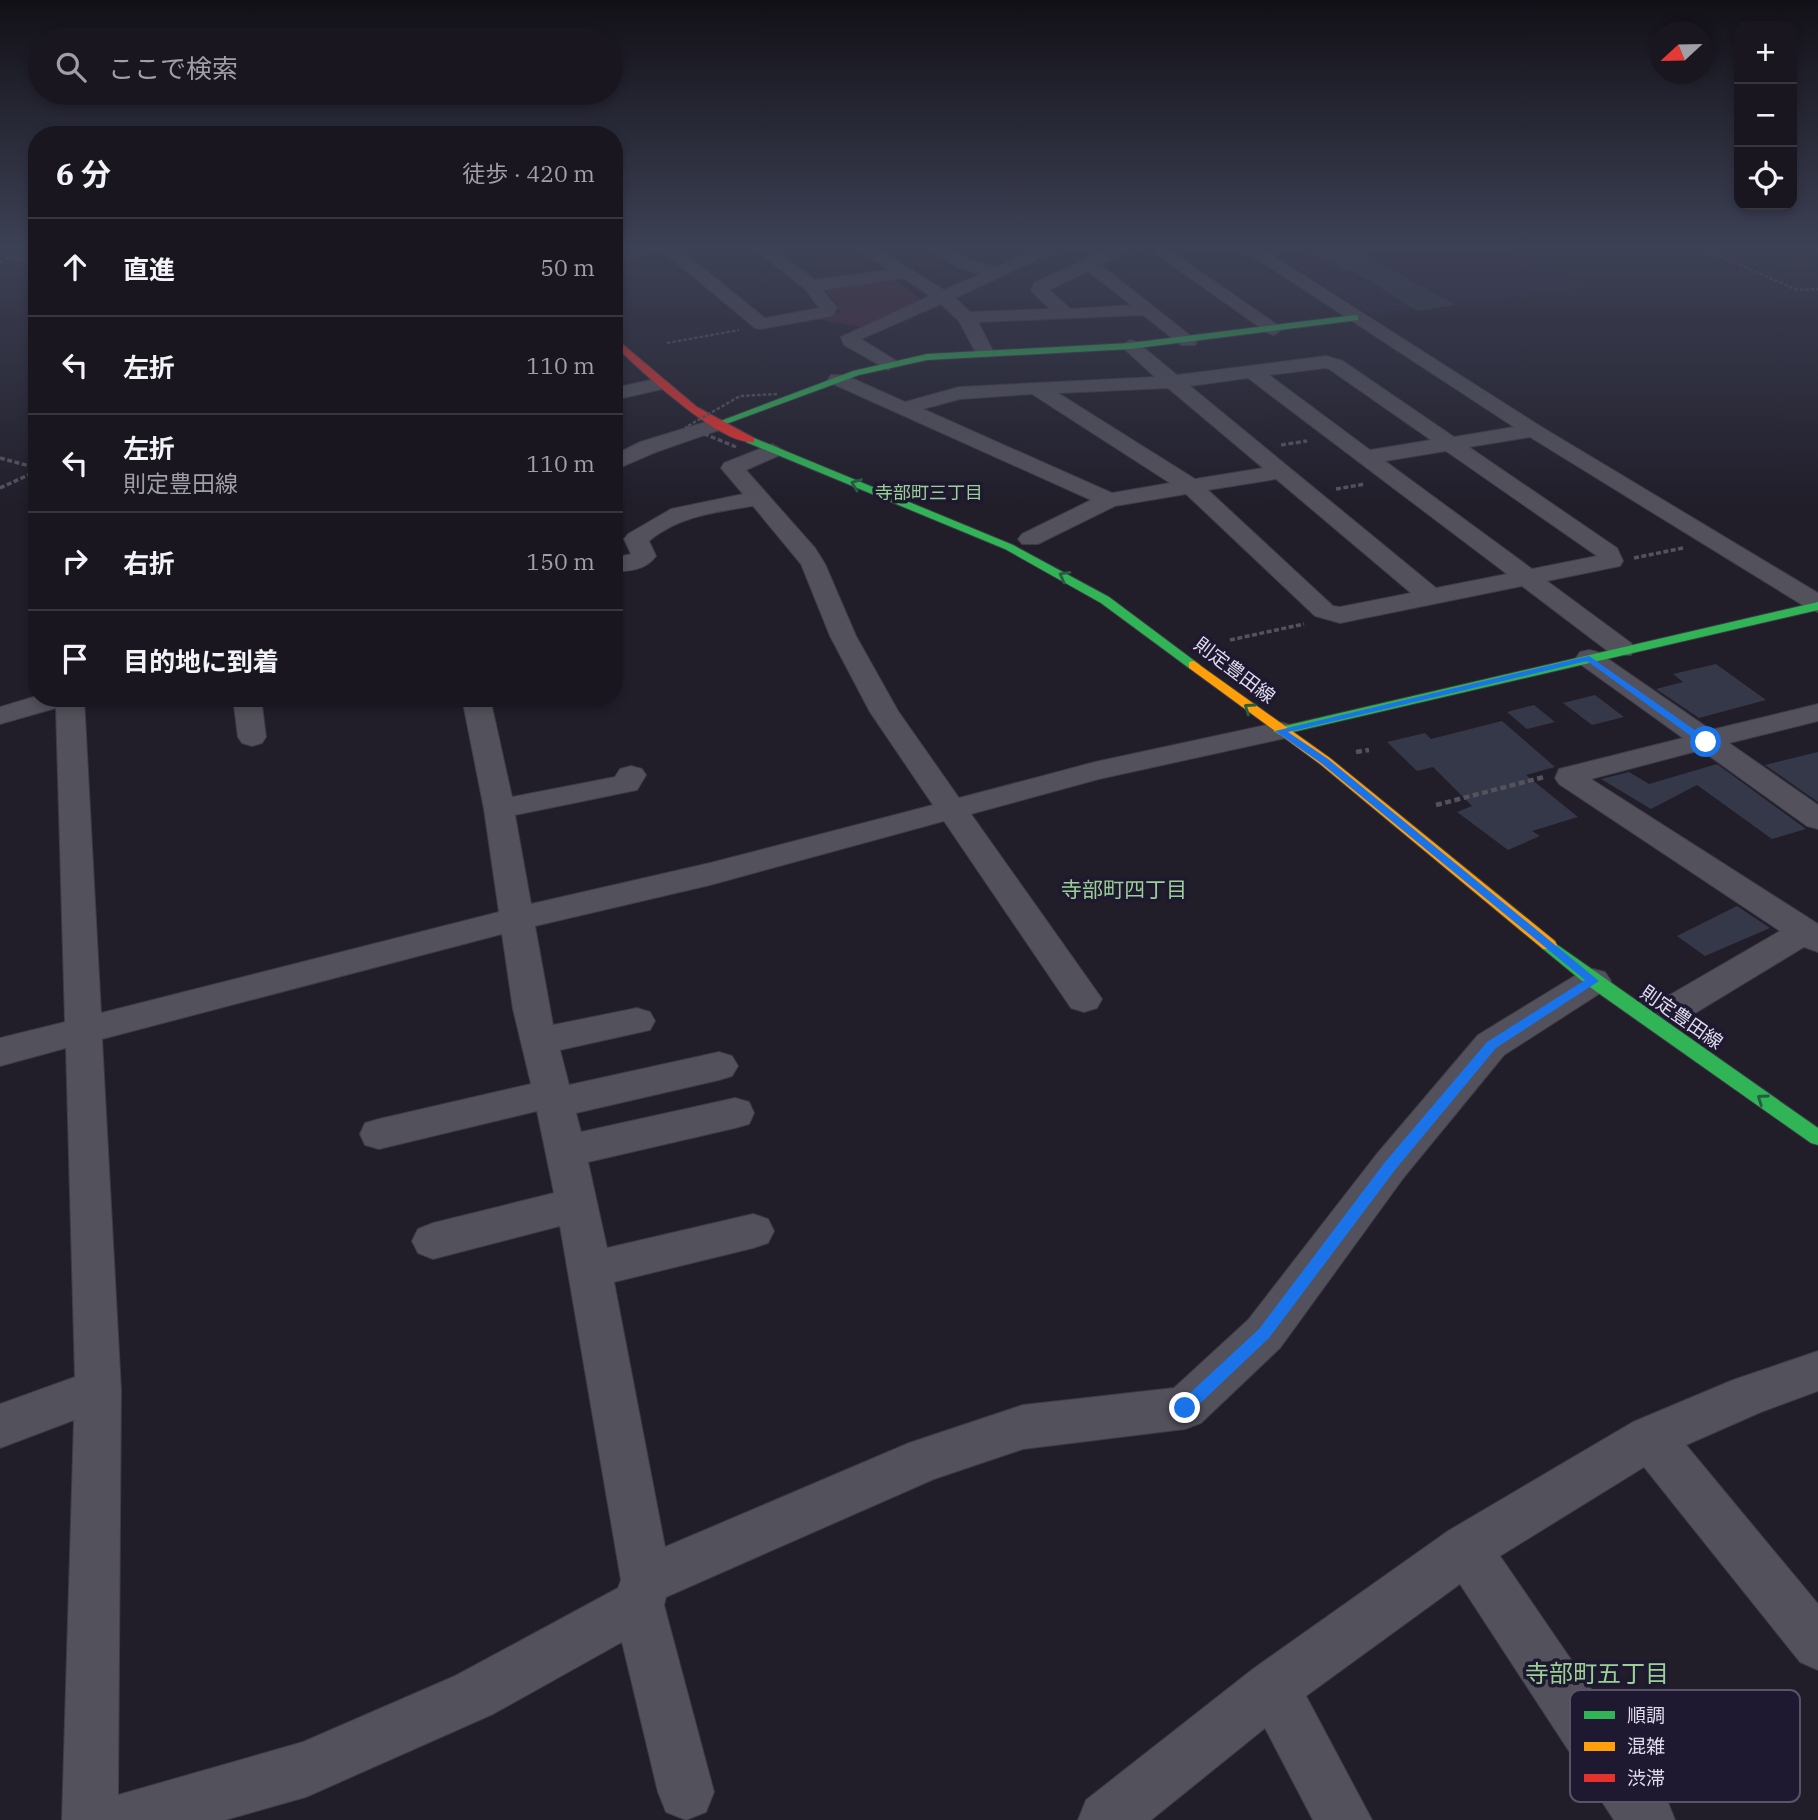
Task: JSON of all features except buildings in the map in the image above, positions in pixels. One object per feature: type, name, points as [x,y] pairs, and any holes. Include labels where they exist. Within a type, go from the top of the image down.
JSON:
[{"type":"main road","points":[[715,425],[838,379],[888,364],[984,351],[1130,346],[1239,334]]},
{"type":"main road","name":"則定豊田線","points":[[623,349],[660,384],[715,425],[963,526],[1105,600],[1284,720],[1325,761],[1593,981],[1818,1138]]},
{"type":"main road","points":[[685,381],[736,417],[809,450],[1030,539],[1052,551]]},
{"type":"main road","points":[[1284,720],[1309,724],[1818,605]]},
{"type":"main road","points":[[1309,724],[1328,739]]},
{"type":"street","points":[[857,334],[850,337],[850,341],[888,364]]},
{"type":"street","points":[[975,334],[984,351]]},
{"type":"street","points":[[1179,334],[1188,341]]},
{"type":"street","points":[[1380,334],[1818,605]]},
{"type":"street","points":[[1130,346],[1431,597]]},
{"type":"street","points":[[905,408],[960,393],[1036,388],[1172,382],[1334,364],[1608,553],[1612,559],[1340,615],[1332,614],[1324,611],[1190,486],[1036,388]]},
{"type":"street","points":[[1254,373],[1622,649]]},
{"type":"street","points":[[838,379],[1110,499]]},
{"type":"street","points":[[623,392],[660,384]]},
{"type":"street","points":[[623,460],[648,447],[715,425]]},
{"type":"street","points":[[1367,457],[1533,430]]},
{"type":"street","points":[[772,450],[732,468],[813,564],[843,636],[884,712],[1084,999]]},
{"type":"street","points":[[1030,539],[1110,499],[1280,472]]},
{"type":"street","points":[[623,564],[630,564],[643,555],[625,539],[660,521],[681,513],[760,498]]},
{"type":"street","points":[[1589,658],[1818,819]]},
{"type":"street","points":[[0,716],[30,707]]},
{"type":"street","points":[[70,707],[86,1031],[98,1390],[90,1820]]},
{"type":"street","points":[[248,707],[252,737]]},
{"type":"street","points":[[478,707],[499,809],[516,919],[540,1041],[590,1270],[642,1592],[686,1792]]},
{"type":"street","points":[[1674,1009],[1811,936],[1570,778],[1570,775],[1818,712]]},
{"type":"street","points":[[0,1052],[516,919],[710,874],[1284,720]]},
{"type":"street","points":[[499,809],[626,783],[631,775]]},
{"type":"street","points":[[126,1820],[306,1769],[474,1695],[642,1592],[926,1459],[1023,1427],[1185,1408],[1264,1334],[1390,1166],[1491,1045],[1593,981]]},
{"type":"street","points":[[540,1041],[637,1021]]},
{"type":"street","points":[[379,1133],[719,1066]]},
{"type":"street","points":[[566,1151],[735,1113]]},
{"type":"street","points":[[433,1241],[575,1205]]},
{"type":"street","points":[[590,1270],[753,1231]]},
{"type":"street","points":[[1106,1820],[1272,1688],[1466,1549],[1650,1438],[1749,1395],[1818,1371]]},
{"type":"street","points":[[0,1426],[98,1390]]},
{"type":"street","points":[[1650,1438],[1818,1644]]},
{"type":"street","points":[[1466,1549],[1570,1705]]},
{"type":"street","points":[[1272,1688],[1345,1820]]},
{"type":"street","points":[[1635,1802],[1647,1820]]},
{"type":"path","points":[[667,343],[712,334]]},
{"type":"path","points":[[736,447],[686,428],[740,396],[778,394]]},
{"type":"path","points":[[1253,450],[1338,436]]},
{"type":"path","points":[[0,458],[28,467]]},
{"type":"path","points":[[0,488],[28,474]]},
{"type":"path","points":[[1307,494],[1395,479]]},
{"type":"path","points":[[1612,559],[1626,560],[1693,546]]},
{"type":"path","points":[[1230,640],[1325,620],[1332,614]]},
{"type":"path","points":[[1436,805],[1547,777],[1570,778]]},
{"type":"traffic: fast","points":[[715,425],[856,373],[927,357],[1130,346],[1227,334]]},
{"type":"traffic: fast","points":[[750,440],[1009,547],[1105,600],[1194,665]]},
{"type":"traffic: fast","points":[[1280,731],[1818,606]]},
{"type":"traffic: fast","points":[[1549,945],[1593,981],[1818,1138]]},
{"type":"traffic: slow","points":[[1194,665],[1325,761],[1549,945]]},
{"type":"traffic: jam","points":[[623,348],[694,409],[750,440]]},
{"type":"district","name":"寺部町三丁目","points":[[929,493]]},
{"type":"district","name":"寺部町四丁目","points":[[1124,890]]},
{"type":"district","name":"寺部町五丁目","points":[[1597,1674]]},
{"type":"route","points":[[1185,1408],[1264,1334],[1390,1166],[1491,1045],[1593,981],[1325,761],[1280,731],[1589,658],[1706,742]]}]
